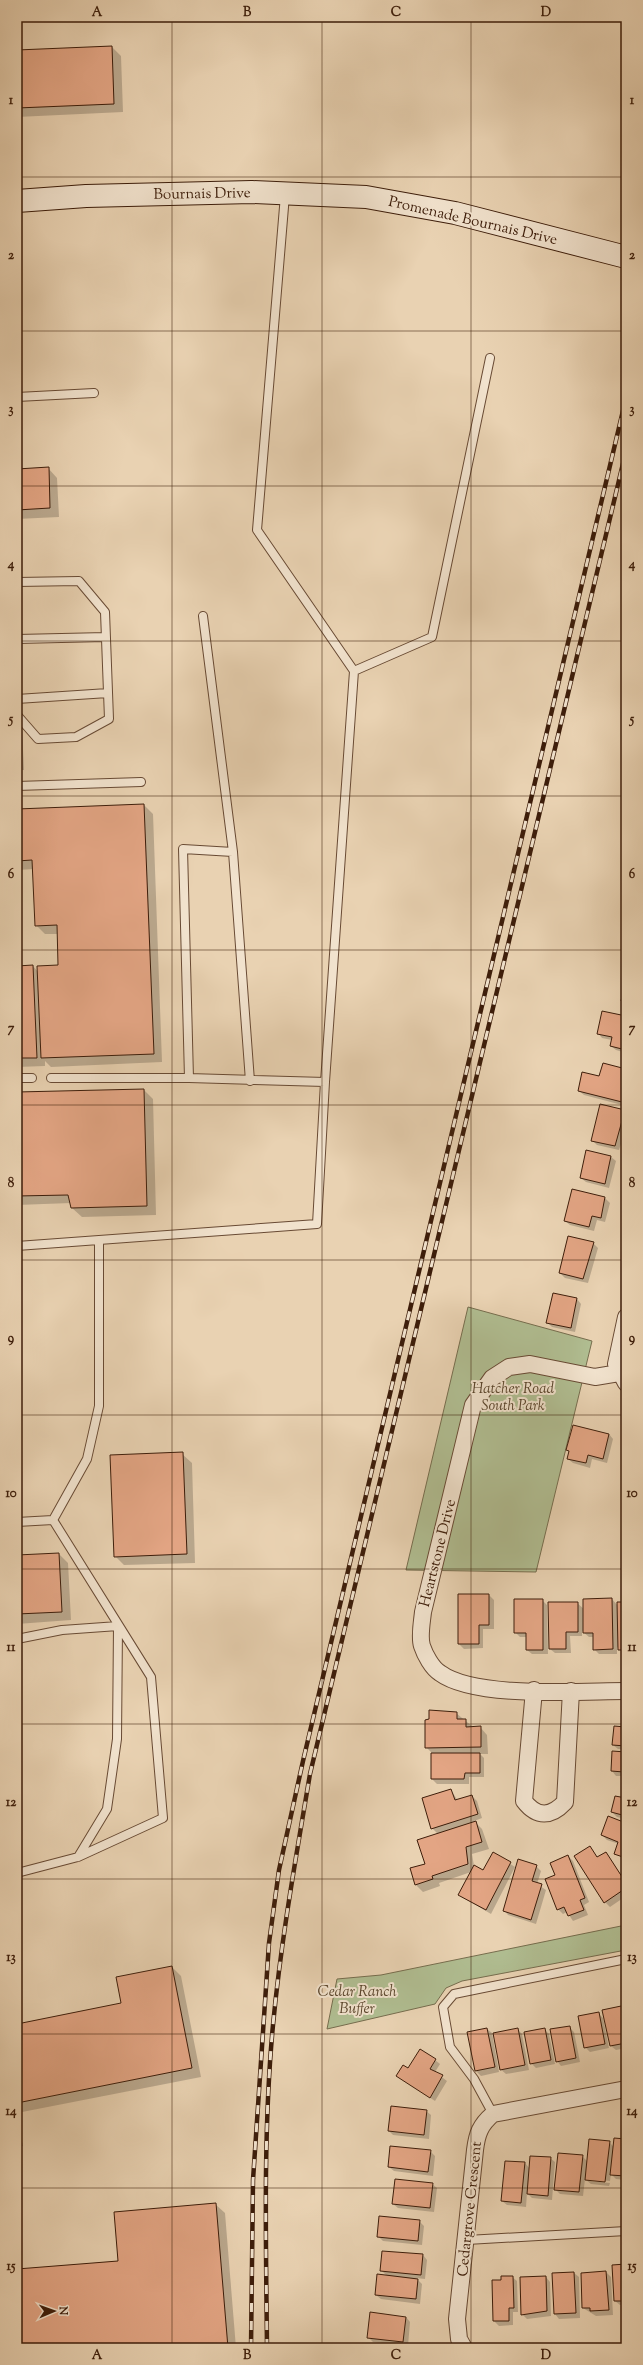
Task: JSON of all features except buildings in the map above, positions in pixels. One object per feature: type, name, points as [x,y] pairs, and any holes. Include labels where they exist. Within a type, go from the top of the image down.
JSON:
[{"type":"street","points":[[17,188],[86,196]]},
{"type":"street","name":"Bournais Drive","points":[[86,196],[285,192],[319,194]]},
{"type":"street","name":"Promenade Bournais Drive","points":[[319,194],[366,197],[455,213],[626,257]]},
{"type":"street","points":[[17,201],[86,196]]},
{"type":"street","points":[[622,1378],[616,1364],[626,1317]]},
{"type":"street","name":"Heartstone Drive","points":[[622,1378],[595,1377],[530,1364],[509,1367],[492,1378],[473,1405],[423,1612],[421,1644],[428,1659],[439,1673],[459,1682],[490,1688],[626,1691]]},
{"type":"street","points":[[534,1690],[524,1801],[531,1811],[543,1814],[556,1811],[565,1802],[572,1691]]},
{"type":"street","points":[[493,2114],[626,2089]]},
{"type":"street","name":"Cedargrove Crescent","points":[[464,2348],[458,2339],[457,2319],[478,2134],[483,2122],[493,2114]]},
{"type":"lane","points":[[17,1246],[317,1224],[325,1082],[354,671],[257,530],[285,192]]},
{"type":"lane","points":[[354,671],[432,637],[490,358]]},
{"type":"lane","points":[[17,397],[94,393]]},
{"type":"lane","points":[[17,582],[79,581],[105,612],[108,719],[76,737],[38,739],[17,715]]},
{"type":"lane","points":[[203,616],[233,852],[250,1080]]},
{"type":"lane","points":[[17,639],[106,637]]},
{"type":"lane","points":[[17,699],[108,693]]},
{"type":"lane","points":[[17,786],[141,782]]},
{"type":"lane","points":[[189,1078],[183,849],[233,852]]},
{"type":"lane","points":[[17,1078],[32,1078]]},
{"type":"lane","points":[[51,1078],[189,1078],[325,1082]]},
{"type":"lane","points":[[53,1520],[87,1459],[99,1406],[99,1240]]},
{"type":"lane","points":[[17,1522],[53,1520]]},
{"type":"lane","points":[[17,1873],[78,1857],[163,1818],[151,1677],[53,1520]]},
{"type":"lane","points":[[17,1639],[62,1630],[118,1626]]},
{"type":"lane","points":[[78,1857],[107,1809],[117,1739],[118,1626]]},
{"type":"lane","points":[[493,2114],[474,2079],[450,2047],[443,2007],[454,1994],[626,1959]]},
{"type":"lane","points":[[467,2240],[626,2231]]},
{"type":"green space","name":"Hatcher Road South Park","points":[[468,1307],[592,1341],[536,1572],[406,1570]]},
{"type":"green space","name":"Cedar Ranch Buffer","points":[[626,1925],[626,1950],[462,1981],[446,1988],[435,2004],[327,2029],[337,1979],[381,1975]]},
{"type":"railway","points":[[251,2348],[253,2180],[269,1943],[279,1870],[303,1761],[626,398]]},
{"type":"railway","points":[[267,2348],[266,2146],[270,2065],[276,1993],[294,1867],[310,1774],[626,451]]}]
